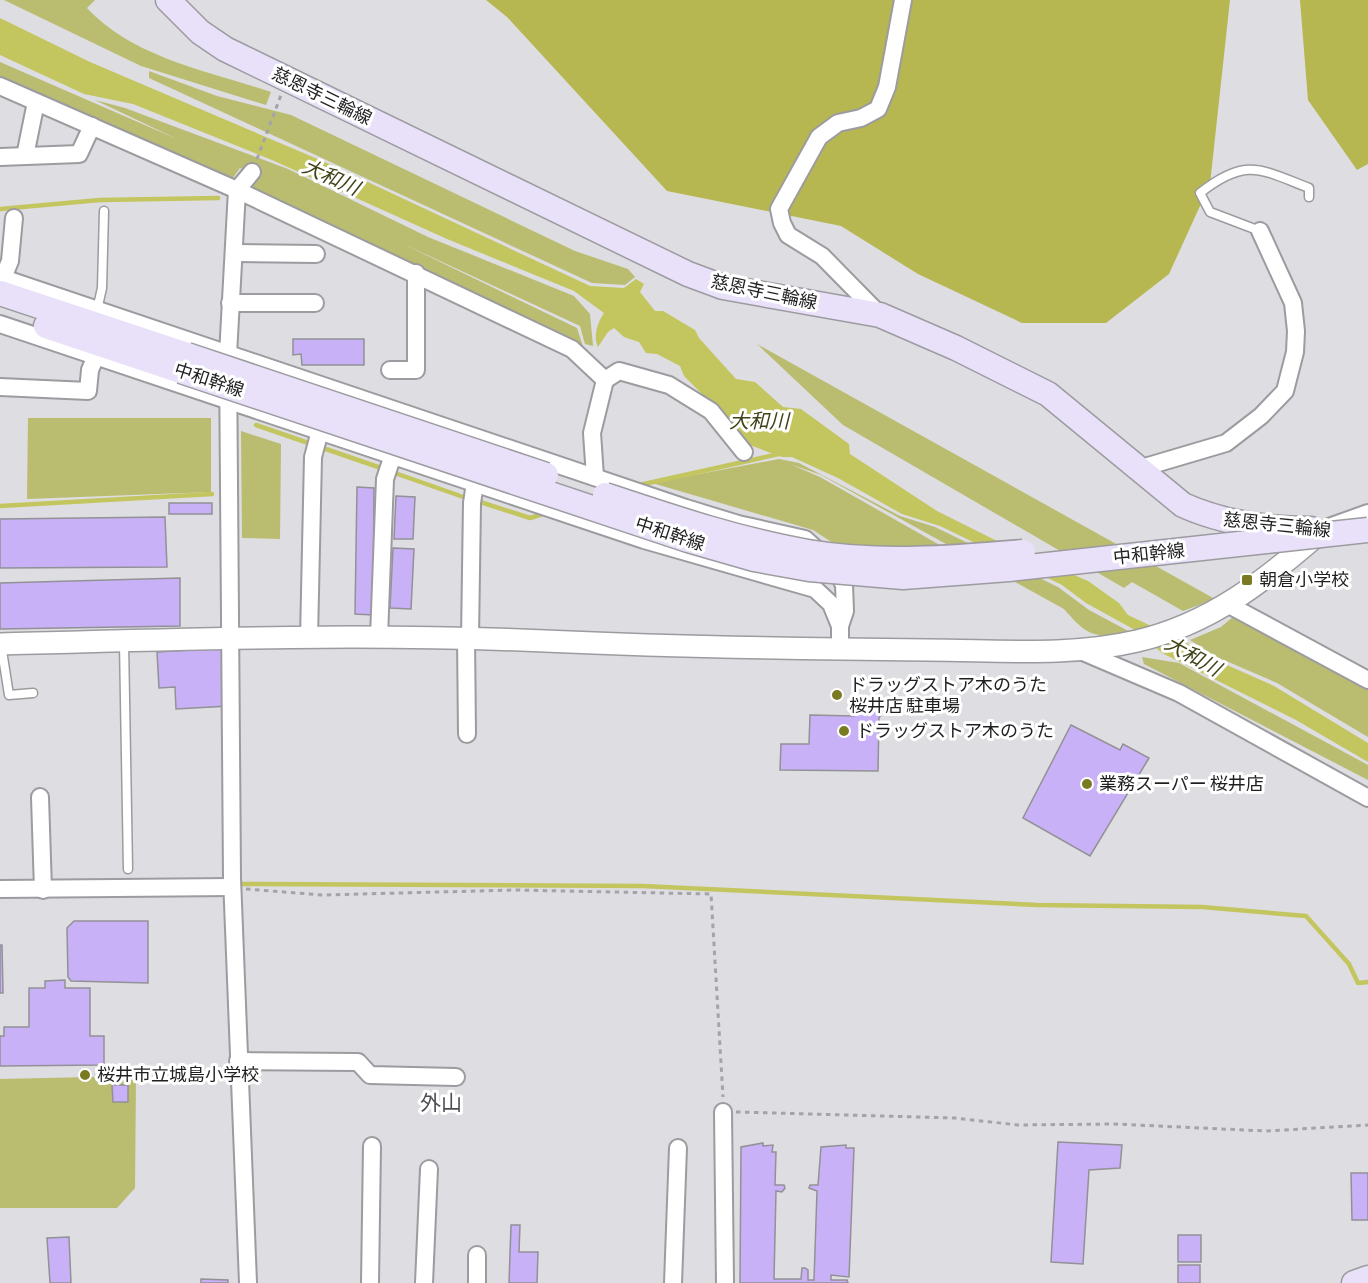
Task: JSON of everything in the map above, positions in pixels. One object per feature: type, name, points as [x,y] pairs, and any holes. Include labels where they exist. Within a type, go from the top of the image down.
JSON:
[{"type":"main road","name":"慈恩寺三輪線","points":[[168,0],[200,32],[286,84],[688,274],[723,287],[880,315],[956,348],[1048,394],[1183,505],[1208,517],[1286,529],[1325,529],[1368,538]]},
{"type":"main road","name":"中和幹線","points":[[1,283],[184,363],[688,540],[754,559],[808,569],[862,576],[958,574],[1368,530]]},
{"type":"main road","name":"中和幹線","points":[[0,310],[184,363],[690,523],[758,542],[810,552],[861,558],[953,558],[1081,546],[1368,513]]},
{"type":"main road","points":[[1354,1283],[1368,1278]]},
{"type":"street","points":[[880,315],[822,256],[788,235],[779,209],[819,137],[838,123],[861,118],[878,109],[887,87],[903,0]]},
{"type":"street","points":[[0,86],[237,190],[572,349],[605,381]]},
{"type":"street","points":[[25,156],[36,102]]},
{"type":"street","points":[[0,157],[79,154],[92,126]]},
{"type":"street","points":[[248,1283],[232,886],[228,355],[237,190],[252,172]]},
{"type":"street","points":[[14,218],[10,261],[1,283],[97,310],[738,524],[805,539],[834,565],[844,585],[845,611],[840,626],[840,650]]},
{"type":"street","points":[[1138,469],[1226,443],[1261,416],[1285,391],[1295,352],[1296,331],[1293,303],[1260,231]]},
{"type":"street","points":[[234,253],[316,254]]},
{"type":"street","points":[[390,370],[416,370],[416,273]]},
{"type":"street","points":[[230,303],[315,303]]},
{"type":"street","points":[[0,324],[647,541],[728,566],[798,582],[823,594],[831,604],[840,626]]},
{"type":"street","points":[[0,387],[88,391],[90,370],[96,356]]},
{"type":"street","points":[[595,477],[592,433],[605,381],[618,371],[669,385],[711,411],[744,452]]},
{"type":"street","points":[[309,638],[313,457],[320,431]]},
{"type":"street","points":[[379,637],[386,479],[393,455]]},
{"type":"street","points":[[467,734],[472,503],[475,483]]},
{"type":"street","points":[[1,644],[379,637],[468,638],[773,650],[1075,649],[1140,641],[1229,605],[1259,585],[1325,529],[1368,513]]},
{"type":"street","points":[[1229,605],[1368,680]]},
{"type":"street","points":[[1075,649],[1179,693],[1368,798]]},
{"type":"street","points":[[40,797],[42,883]]},
{"type":"street","points":[[0,889],[42,883],[232,886]]},
{"type":"street","points":[[238,1061],[358,1062],[370,1075],[456,1077]]},
{"type":"street","points":[[723,1112],[725,1283]]},
{"type":"street","points":[[370,1283],[372,1146]]},
{"type":"street","points":[[673,1283],[678,1148]]},
{"type":"street","points":[[424,1283],[429,1169]]},
{"type":"street","points":[[477,1255],[477,1283]]},
{"type":"lane","points":[[1260,231],[1210,212],[1200,193],[1220,177],[1257,168],[1309,188],[1309,197]]},
{"type":"lane","points":[[97,310],[102,288],[104,211]]},
{"type":"lane","points":[[124,641],[128,869]]},
{"type":"lane","points":[[1,644],[9,695],[33,693]]},
{"type":"path","points":[[252,172],[286,84]]},
{"type":"path","points":[[232,886],[322,895],[516,890],[711,894],[723,1112],[955,1118],[1018,1125],[1115,1124],[1266,1131],[1368,1125]]},
{"type":"green space","points":[[4,0],[95,0],[87,8],[126,39],[173,61],[271,92],[266,105],[141,66]]},
{"type":"green space","points":[[0,62],[177,139],[95,100],[125,108],[288,169],[428,237],[574,296],[590,314],[593,346],[585,344],[580,326],[399,242],[577,328],[587,359],[239,186],[252,173],[240,168],[230,182],[0,77]]},
{"type":"green space","points":[[149,71],[217,96],[291,115],[575,251],[628,269],[635,277],[625,285],[592,283],[149,78]]},
{"type":"green space","points":[[757,344],[1215,599],[1183,611],[1132,582],[1124,588],[843,425]]},
{"type":"green space","points":[[28,418],[211,418],[211,492],[27,499]]},
{"type":"green space","points":[[241,431],[281,444],[280,539],[242,538]]},
{"type":"green space","points":[[779,459],[799,463],[900,516],[935,527],[1058,587],[1089,610],[1132,633],[1093,634],[1080,626],[1064,609],[821,475],[790,464],[820,477],[945,548],[836,545],[813,530],[652,483]]},
{"type":"green space","points":[[1234,616],[1368,689],[1368,737],[1277,683],[1217,657],[1190,640],[1221,627]]},
{"type":"green space","points":[[1142,657],[1179,663],[1368,765],[1368,780],[1144,664]]},
{"type":"green space","points":[[136,1076],[135,1188],[117,1208],[0,1208],[0,1079]]},
{"type":"shaded area","points":[[486,0],[1230,0],[1210,184],[1169,274],[1106,323],[1022,323],[918,274],[841,226],[667,191],[507,17]]},
{"type":"shaded area","points":[[1300,0],[1368,0],[1368,164],[1357,170],[1308,100]]},
{"type":"water","name":"大和川","points":[[0,18],[90,62],[327,163],[590,286],[624,288],[636,279],[644,284],[640,292],[655,311],[663,311],[695,330],[699,338],[736,379],[755,382],[783,407],[801,409],[849,444],[850,454],[937,511],[1007,546],[1088,581],[1119,603],[1128,615],[1187,643],[1200,653],[1274,686],[1368,743],[1368,762],[1296,720],[1162,653],[1135,630],[1086,603],[1062,585],[940,526],[902,514],[838,478],[792,457],[782,457],[744,443],[684,376],[680,366],[657,354],[646,353],[639,342],[624,337],[614,328],[608,332],[598,347],[596,330],[604,313],[574,291],[447,239],[272,160],[133,104],[84,94],[0,55]]},
{"type":"building","points":[[293,339],[364,339],[364,365],[302,365],[301,354],[293,355]]},
{"type":"building","points":[[357,487],[374,488],[373,615],[355,614]]},
{"type":"building","points":[[396,496],[415,497],[413,539],[394,539]]},
{"type":"building","points":[[169,503],[212,503],[212,514],[169,514]]},
{"type":"building","points":[[165,517],[167,567],[0,568],[0,519]]},
{"type":"building","points":[[393,548],[414,549],[411,609],[390,608]]},
{"type":"building","points":[[180,578],[180,626],[0,629],[0,583]]},
{"type":"building","points":[[226,648],[229,706],[176,709],[175,687],[159,688],[157,652]]},
{"type":"building","name":"ドラッグストア木のうた","points":[[854,705],[886,706],[879,718],[878,771],[780,770],[781,744],[809,744],[810,715],[854,716]]},
{"type":"building","name":"業務スーパー 桜井店","points":[[1071,725],[1120,750],[1123,744],[1149,758],[1090,856],[1023,818]]},
{"type":"building","points":[[74,921],[148,921],[148,983],[71,981],[68,977],[67,928]]},
{"type":"building","points":[[0,945],[2,945],[3,993],[0,993]]},
{"type":"building","points":[[65,980],[65,988],[90,988],[90,1036],[104,1036],[104,1065],[0,1066],[0,1036],[4,1036],[4,1027],[29,1027],[29,988],[45,988],[45,981]]},
{"type":"building","points":[[112,1085],[128,1085],[128,1102],[113,1102]]},
{"type":"building","points":[[1058,1142],[1122,1145],[1120,1168],[1089,1170],[1083,1264],[1051,1262]]},
{"type":"building","points":[[763,1143],[763,1146],[773,1145],[772,1152],[776,1152],[775,1185],[784,1185],[785,1188],[782,1192],[776,1191],[774,1279],[801,1279],[802,1268],[805,1268],[808,1270],[808,1280],[814,1280],[817,1191],[809,1188],[810,1185],[818,1185],[821,1147],[846,1145],[846,1148],[854,1148],[849,1277],[831,1275],[831,1280],[847,1280],[848,1283],[740,1283],[741,1147]]},
{"type":"building","points":[[1351,1173],[1368,1173],[1368,1220],[1352,1220]]},
{"type":"building","points":[[511,1225],[520,1225],[519,1252],[538,1252],[537,1283],[509,1283]]},
{"type":"building","points":[[1178,1235],[1201,1235],[1201,1262],[1178,1262]]},
{"type":"building","points":[[69,1237],[71,1283],[50,1283],[47,1238]]},
{"type":"building","points":[[1178,1265],[1200,1265],[1200,1283],[1178,1283]]},
{"type":"building","points":[[201,1279],[228,1280],[228,1283],[201,1283]]},
{"type":"waterway","points":[[0,209],[100,200],[218,198]]},
{"type":"waterway","points":[[256,425],[384,469]]},
{"type":"waterway","points":[[635,486],[779,454]]},
{"type":"waterway","points":[[392,472],[469,499]]},
{"type":"waterway","points":[[0,506],[212,494]]},
{"type":"waterway","points":[[477,501],[530,518],[546,513]]},
{"type":"waterway","points":[[237,884],[643,886],[1037,905],[1202,907],[1306,916],[1349,964],[1358,983],[1368,982]]},
{"type":"place","name":"朝倉小学校","points":[[1247,580]]},
{"type":"place","name":"ドラッグストア木のうた 桜井店 駐車場","points":[[837,695]]},
{"type":"place","name":"ドラッグストア木のうた","points":[[844,731]]},
{"type":"place","name":"業務スーパー 桜井店","points":[[1087,784]]},
{"type":"place","name":"桜井市立城島小学校","points":[[85,1075]]},
{"type":"district","name":"外山","points":[[441,1103]]}]
